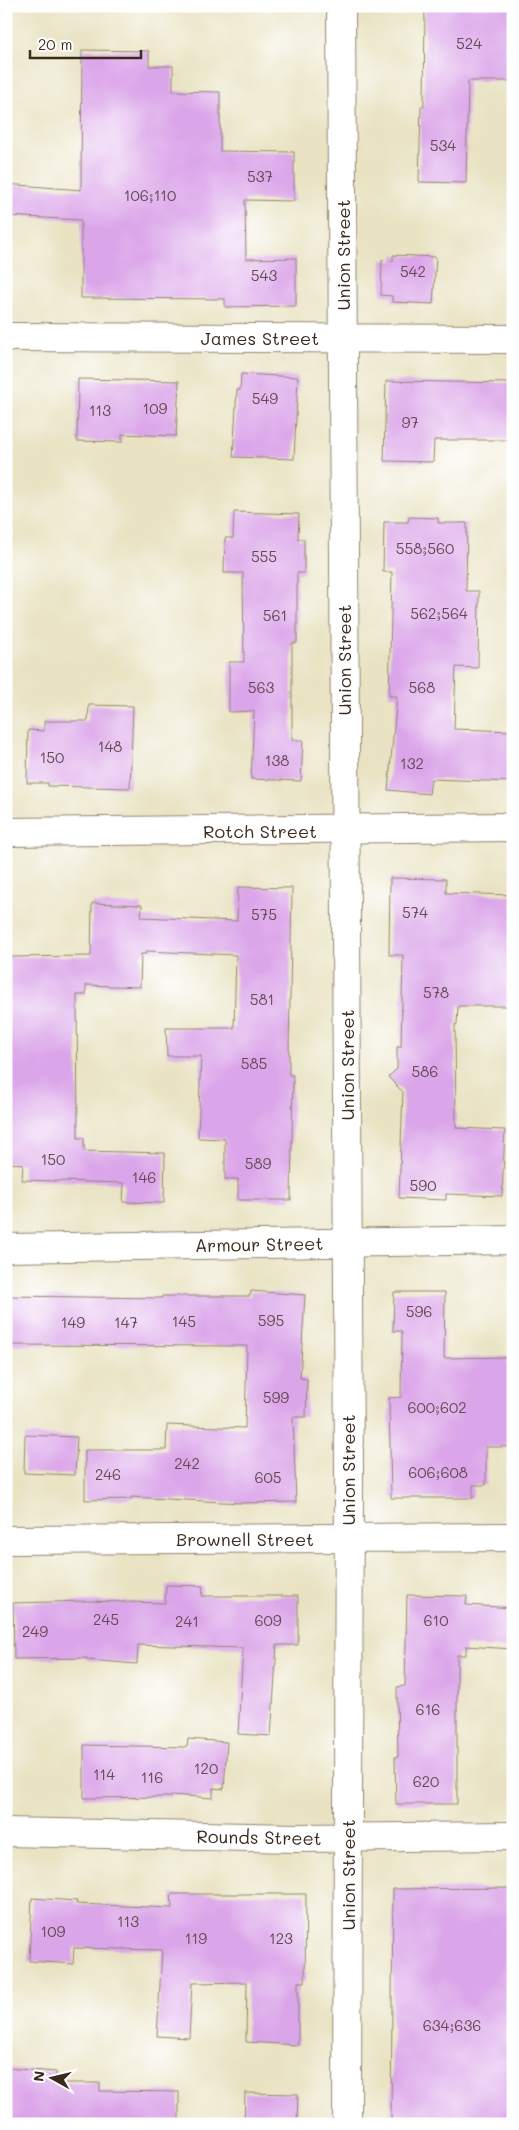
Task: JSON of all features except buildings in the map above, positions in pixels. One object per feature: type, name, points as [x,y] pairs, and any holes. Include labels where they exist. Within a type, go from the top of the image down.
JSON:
[{"type":"street","name":"Union Street","points":[[341,6],[348,1242],[347,2124]]},
{"type":"street","name":"James Street","points":[[6,337],[513,340]]},
{"type":"street","name":"Rotch Street","points":[[6,832],[513,827]]},
{"type":"street","name":"Armour Street","points":[[6,1248],[513,1240]]},
{"type":"street","name":"Brownell Street","points":[[6,1540],[513,1537]]},
{"type":"street","name":"Rounds Street","points":[[6,1832],[348,1838],[513,1836]]}]
